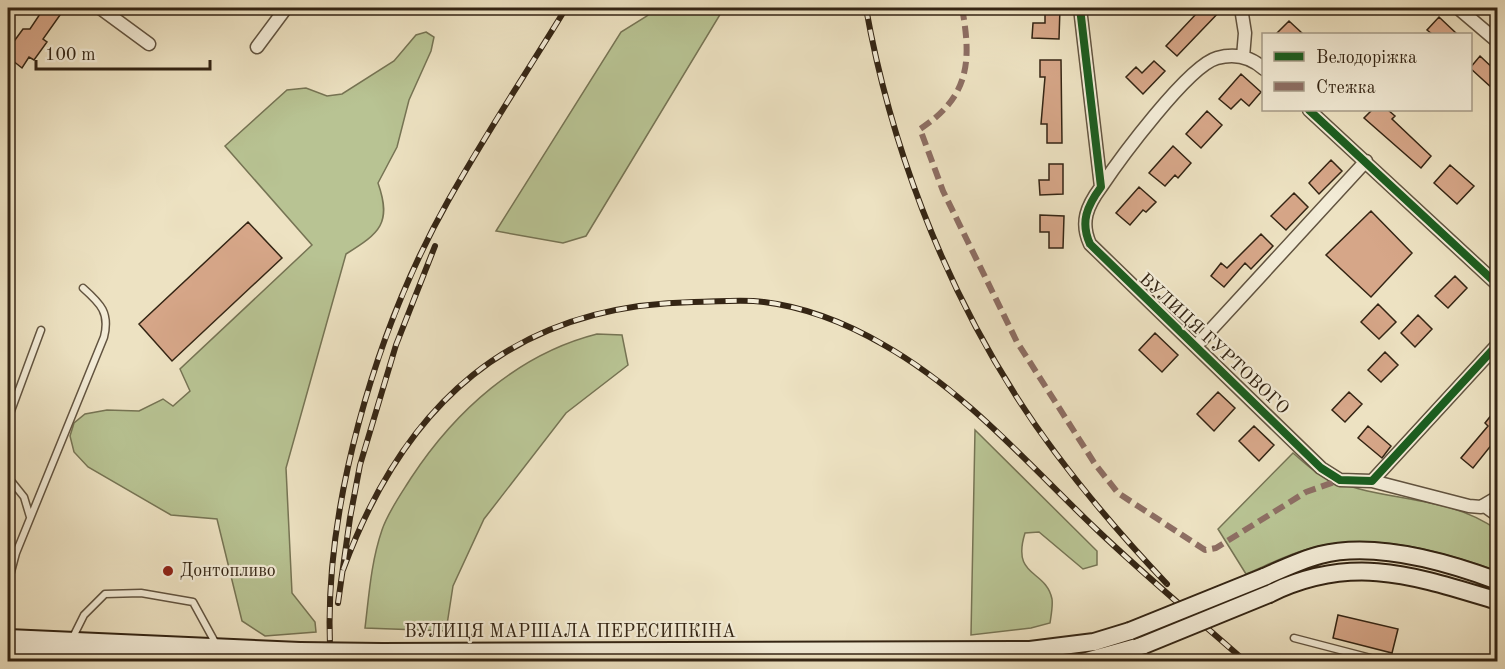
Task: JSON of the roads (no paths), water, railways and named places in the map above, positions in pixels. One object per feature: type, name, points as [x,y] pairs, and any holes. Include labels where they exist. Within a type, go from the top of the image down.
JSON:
[{"type":"main road","name":"ВУЛИЦЯ МАРШАЛА ПЕРЕСИПКІНА","points":[[8,638],[218,648],[382,652],[1030,650],[1094,642],[1130,631],[1321,554],[1361,551],[1430,560],[1497,581]]},
{"type":"main road","points":[[1083,662],[1144,645],[1294,582],[1323,573],[1366,571],[1447,586],[1497,601]]},
{"type":"main road","points":[[8,650],[236,662]]},
{"type":"street","points":[[100,8],[149,44]]},
{"type":"street","points":[[257,47],[286,8]]},
{"type":"street","points":[[1080,8],[1101,187]]},
{"type":"street","points":[[1241,8],[1247,57],[1262,68]]},
{"type":"street","points":[[1458,8],[1497,42]]},
{"type":"street","name":"ВУЛИЦЯ ГУРТОВОГО","points":[[1247,57],[1215,58],[1187,81],[1150,123],[1101,187],[1086,213],[1084,224],[1090,244],[1140,295],[1329,474],[1340,480],[1372,482],[1462,505],[1481,507]]},
{"type":"street","points":[[1310,111],[1497,285]]},
{"type":"street","points":[[1196,346],[1366,161]]},
{"type":"street","points":[[1372,482],[1497,344]]},
{"type":"street","points":[[1481,507],[1497,497]]},
{"type":"lane","points":[[8,583],[107,325],[106,314],[83,288]]},
{"type":"lane","points":[[8,420],[41,330]]},
{"type":"lane","points":[[8,477],[24,497],[31,519]]},
{"type":"lane","points":[[1481,507],[1497,519]]},
{"type":"lane","points":[[71,641],[84,615],[105,594],[141,593],[193,602],[218,648]]},
{"type":"lane","points":[[1294,638],[1386,662]]},
{"type":"railway","points":[[331,662],[330,605],[335,546],[344,485],[358,424],[376,364],[398,306],[448,201],[566,8]]},
{"type":"railway","points":[[866,8],[876,59],[904,160],[942,258],[989,352],[1016,396],[1068,470],[1106,517],[1167,584]]},
{"type":"railway","points":[[338,603],[360,465],[396,345],[435,246]]},
{"type":"railway","points":[[343,570],[368,511],[398,459],[433,413],[473,375],[519,344],[571,322],[629,308],[694,302],[756,301],[795,308],[841,323],[914,363],[994,429],[1131,562],[1246,662]]},
{"type":"place","name":"Донтопливо","points":[[168,571]]}]
